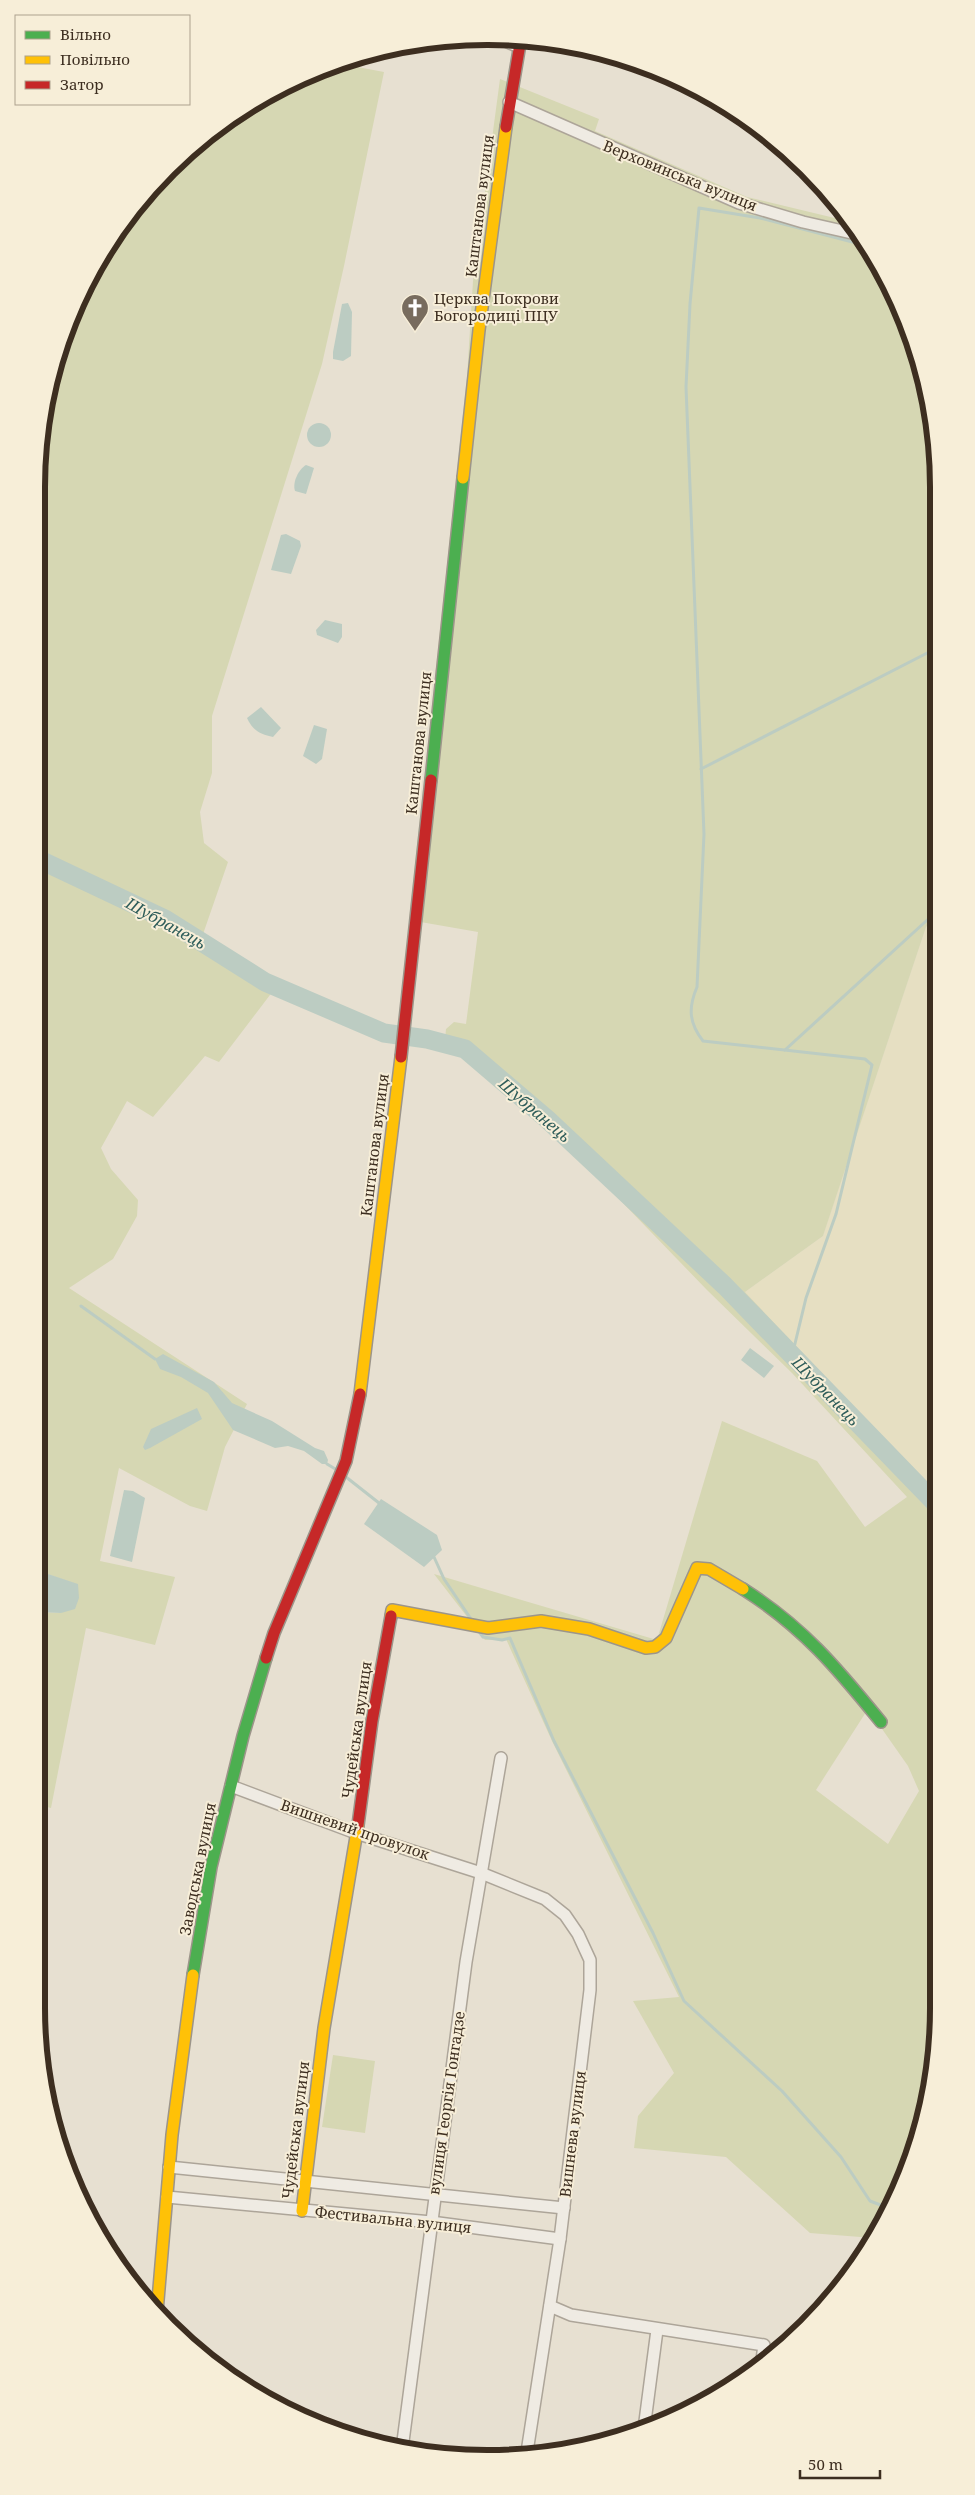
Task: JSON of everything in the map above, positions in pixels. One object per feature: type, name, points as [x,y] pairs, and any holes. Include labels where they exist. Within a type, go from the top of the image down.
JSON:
[{"type":"main road","name":"Каштанова вулиця","points":[[347,1456],[360,1395],[402,1048],[479,330],[509,102],[519,46]]},
{"type":"main road","name":"Заводська вулиця","points":[[158,2302],[169,2167],[188,2007],[209,1876],[243,1736],[274,1633],[347,1456]]},
{"type":"main road","name":"Чудейська вулиця","points":[[302,2210],[304,2181],[323,2037],[352,1870],[372,1721],[392,1611],[394,1609],[488,1628],[541,1621],[567,1627],[589,1629],[646,1648],[655,1647],[666,1638],[697,1568],[709,1569],[764,1602],[798,1628],[835,1666],[880,1722]]},
{"type":"street","name":"Верховинська вулиця","points":[[509,102],[738,203],[803,222],[849,232]]},
{"type":"street","name":"вулиця Георгія Гонгадзе","points":[[403,2441],[434,2193],[481,1872],[501,1758]]},
{"type":"street","name":"Вишневий провулок","points":[[231,1786],[356,1833],[481,1872]]},
{"type":"street","name":"Вишнева вулиця","points":[[481,1872],[545,1899],[565,1915],[578,1934],[590,1960],[590,1990],[564,2208],[528,2448]]},
{"type":"street","name":"Фестивальна вулиця","points":[[169,2167],[564,2208]]},
{"type":"street","name":"Фестивальна вулиця","points":[[167,2197],[430,2222],[560,2239]]},
{"type":"street","points":[[550,2306],[571,2315],[657,2330],[764,2345],[763,2354]]},
{"type":"street","points":[[645,2421],[657,2330]]},
{"type":"shaded area","points":[[348,303],[352,312],[351,356],[343,361],[333,359],[333,352],[342,304]]},
{"type":"shaded area","points":[[319,423],[327,427],[331,435],[327,443],[319,447],[311,443],[307,435],[311,427]]},
{"type":"shaded area","points":[[306,465],[314,468],[306,494],[295,491],[294,484],[301,469]]},
{"type":"shaded area","points":[[286,534],[300,541],[301,546],[291,574],[271,570],[281,535]]},
{"type":"shaded area","points":[[325,620],[342,624],[342,637],[338,643],[317,635],[316,630]]},
{"type":"shaded area","points":[[261,707],[281,728],[273,737],[257,731],[247,718]]},
{"type":"shaded area","points":[[314,725],[327,729],[322,759],[316,764],[303,756]]},
{"type":"shaded area","points":[[930,923],[930,1488],[745,1292],[823,1236],[926,927]]},
{"type":"shaded area","points":[[750,1348],[774,1366],[764,1378],[741,1360]]},
{"type":"shaded area","points":[[163,1354],[214,1382],[232,1403],[272,1421],[315,1448],[324,1451],[328,1460],[327,1464],[322,1464],[304,1451],[288,1446],[275,1448],[233,1430],[208,1393],[181,1377],[160,1369],[155,1359]]},
{"type":"shaded area","points":[[197,1408],[202,1419],[145,1450],[143,1447],[151,1429]]},
{"type":"shaded area","points":[[124,1490],[133,1491],[145,1498],[132,1562],[110,1556]]},
{"type":"shaded area","points":[[381,1499],[437,1535],[442,1550],[424,1567],[364,1524]]},
{"type":"shaded area","points":[[45,1573],[78,1584],[79,1598],[75,1609],[61,1613],[45,1612]]},
{"type":"green space","points":[[352,66],[384,72],[322,364],[212,716],[212,773],[200,812],[204,843],[228,862],[202,937],[253,966],[273,991],[219,1062],[205,1056],[153,1117],[127,1101],[101,1148],[111,1169],[138,1200],[137,1216],[113,1259],[69,1288],[247,1404],[225,1447],[207,1511],[190,1506],[119,1468],[100,1561],[175,1577],[155,1645],[86,1628],[51,1808],[45,1806],[45,1612],[61,1613],[78,1585],[45,1573],[45,488],[49,430],[54,401],[68,345],[104,266],[136,218],[175,175],[218,136],[266,104],[292,91]]},
{"type":"green space","points":[[500,79],[599,119],[595,131],[747,197],[840,219],[871,266],[896,318],[907,345],[921,401],[929,459],[930,488],[930,923],[926,927],[823,1236],[745,1292],[930,1488],[929,2036],[921,2094],[907,2150],[884,2203],[865,2237],[810,2233],[726,2157],[634,2148],[638,2116],[674,2073],[633,2001],[679,1997],[552,1741],[506,1639],[485,1640],[434,1574],[657,1640],[722,1421],[817,1461],[865,1527],[907,1497],[792,1373],[707,1290],[593,1172],[530,1113],[461,1056],[444,1050],[446,1029],[454,1022],[466,1024],[478,932],[409,920],[467,377],[473,281]],"holes":[[[868,1709],[908,1766],[919,1791],[888,1844],[816,1790]]]},
{"type":"green space","points":[[333,2055],[375,2061],[365,2133],[322,2127]]},
{"type":"waterway","points":[[792,1356],[806,1298],[836,1214],[872,1065],[865,1059],[703,1041],[695,1028],[691,1015],[692,1002],[697,987],[704,834],[686,387],[690,304],[699,208],[760,218],[856,243]]},
{"type":"waterway","points":[[701,769],[930,652]]},
{"type":"waterway","name":"Шубранець","points":[[45,862],[165,919],[265,982],[384,1033],[427,1039],[465,1049],[547,1119],[725,1286],[930,1498]]},
{"type":"waterway","points":[[785,1050],[930,917]]},
{"type":"waterway","points":[[81,1306],[155,1359]]},
{"type":"waterway","points":[[327,1464],[337,1470]]},
{"type":"waterway","points":[[346,1477],[379,1503]]},
{"type":"waterway","points":[[434,1557],[444,1579],[471,1619]]},
{"type":"waterway","points":[[480,1633],[483,1637],[502,1640],[510,1638],[554,1741],[653,1933],[684,2001],[782,2091],[841,2157],[870,2201],[883,2206]]},
{"type":"traffic: fast","points":[[431,780],[463,478]]},
{"type":"traffic: fast","points":[[743,1589],[784,1618],[818,1650],[834,1666],[881,1722]]},
{"type":"traffic: fast","points":[[193,1975],[211,1867],[243,1736],[266,1658]]},
{"type":"traffic: slow","points":[[463,478],[479,330],[506,127]]},
{"type":"traffic: slow","points":[[360,1394],[401,1057]]},
{"type":"traffic: slow","points":[[391,1616],[392,1610],[488,1628],[541,1621],[589,1629],[646,1648],[655,1647],[666,1638],[697,1568],[709,1569],[743,1589]]},
{"type":"traffic: slow","points":[[302,2211],[324,2028],[358,1825]]},
{"type":"traffic: slow","points":[[158,2302],[172,2135],[193,1975]]},
{"type":"traffic: jam","points":[[506,127],[520,46]]},
{"type":"traffic: jam","points":[[401,1057],[431,780]]},
{"type":"traffic: jam","points":[[266,1658],[274,1633],[346,1461],[360,1394]]},
{"type":"traffic: jam","points":[[358,1825],[372,1721],[391,1616]]},
{"type":"place","name":"Церква Покрови Богородиці ПЦУ","points":[[415,332]]}]
